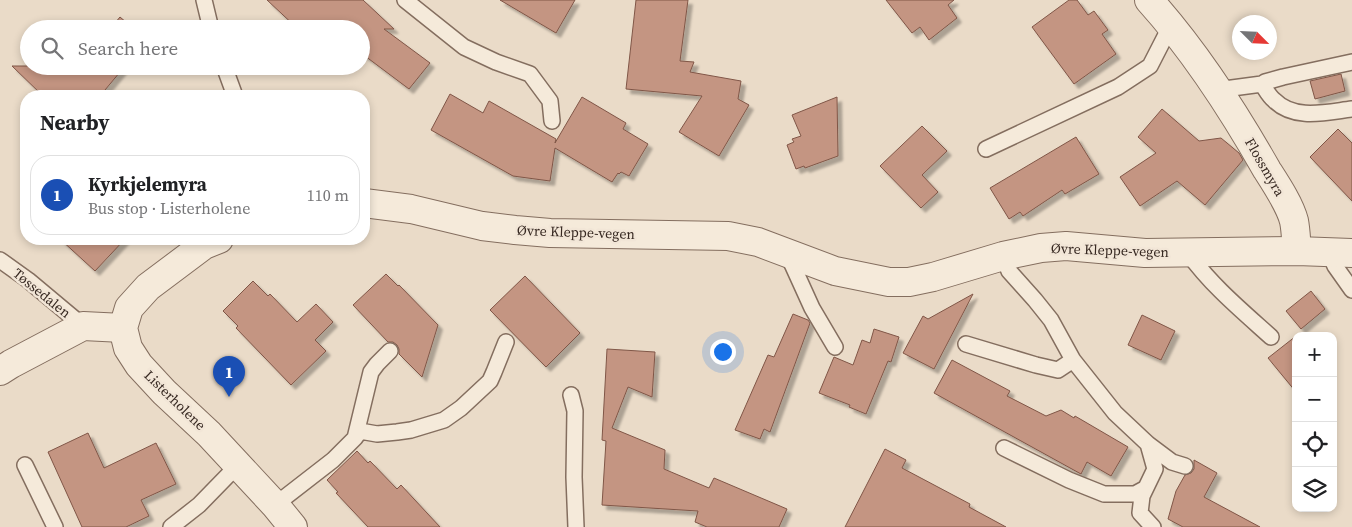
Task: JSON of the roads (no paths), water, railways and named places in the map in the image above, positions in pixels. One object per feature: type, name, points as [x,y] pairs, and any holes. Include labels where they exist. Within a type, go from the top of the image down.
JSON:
[{"type":"street","name":"Flossmyra","points":[[1149,0],[1195,56],[1251,142],[1284,198],[1294,220],[1297,251]]},
{"type":"street","name":"Øvre Kleppe-vegen","points":[[370,205],[411,209],[482,226],[515,230],[550,233],[728,236],[758,242],[835,270],[889,282],[909,282],[933,277],[1003,256],[1041,248],[1066,246],[1145,253],[1297,251],[1340,253]]},
{"type":"street","points":[[0,372],[11,364],[83,326],[123,328],[129,308],[148,287],[204,245]]},
{"type":"street","name":"Listerholene","points":[[123,328],[128,348],[139,365],[164,392],[209,434],[294,527]]},
{"type":"lane","points":[[204,0],[209,20]]},
{"type":"lane","points":[[405,0],[464,46],[496,62],[530,74],[550,101],[552,121]]},
{"type":"lane","points":[[986,149],[1118,87],[1150,66],[1171,25]]},
{"type":"lane","points":[[1217,90],[1262,84],[1283,77],[1352,62]]},
{"type":"lane","points":[[227,75],[233,90]]},
{"type":"lane","points":[[1262,84],[1274,100],[1284,108],[1300,113],[1311,114],[1352,108]]},
{"type":"lane","points":[[787,253],[812,308],[834,347]]},
{"type":"lane","name":"Øvre Kleppe-vegen","points":[[1188,253],[1221,292],[1271,337]]},
{"type":"lane","name":"Øvre Kleppe-vegen","points":[[1340,253],[1335,266],[1352,290]]},
{"type":"lane","points":[[1003,256],[1009,271],[1051,320],[1073,360],[1115,413],[1148,444],[1172,462],[1185,466]]},
{"type":"lane","name":"Tøssedalen","points":[[0,260],[28,280],[83,326]]},
{"type":"lane","points":[[275,505],[333,460],[360,431],[377,434],[397,432],[411,430],[444,420],[461,408],[490,381],[506,342]]},
{"type":"lane","points":[[966,344],[1058,370],[1073,360]]},
{"type":"lane","points":[[355,438],[371,372],[390,351]]},
{"type":"lane","points":[[571,395],[575,411],[574,477],[576,527]]},
{"type":"lane","points":[[1148,444],[1155,470],[1142,496],[1140,513],[1153,527]]},
{"type":"lane","points":[[1004,448],[1069,480],[1104,494],[1135,494],[1146,488]]},
{"type":"lane","points":[[25,464],[55,527]]},
{"type":"lane","points":[[172,527],[199,505],[238,465]]},
{"type":"place","name":"Kyrkjelemyra","points":[[229,397]]}]
